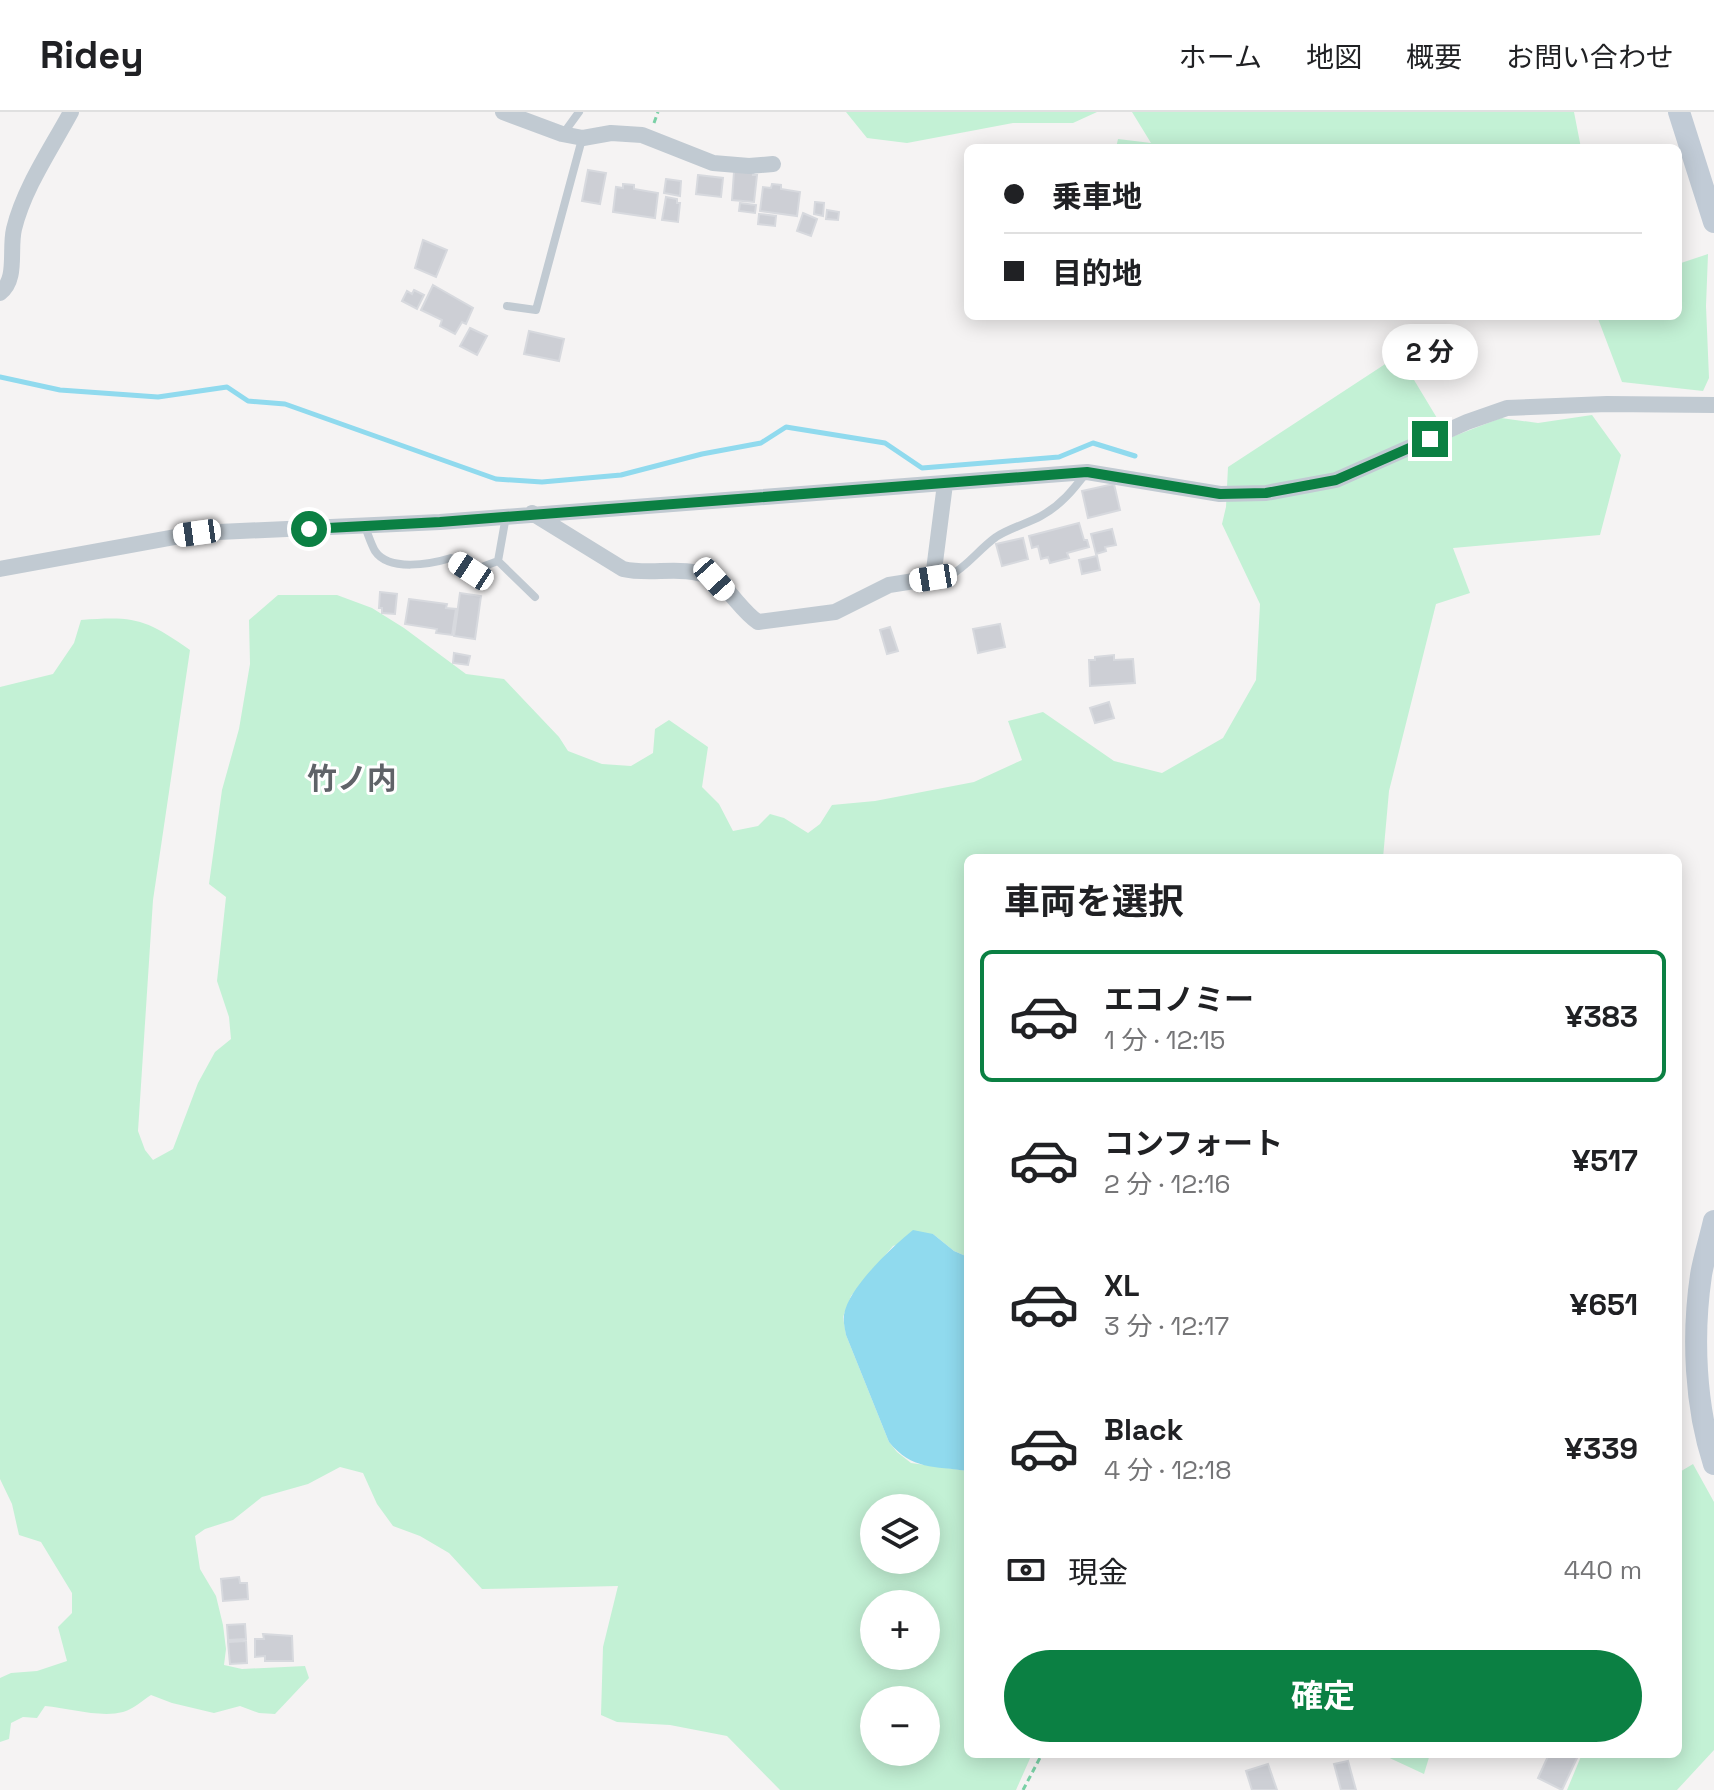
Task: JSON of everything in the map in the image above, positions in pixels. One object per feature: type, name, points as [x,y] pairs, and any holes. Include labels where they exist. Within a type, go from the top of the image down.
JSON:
[{"type":"main road","points":[[1679,112],[1714,222]]},
{"type":"main road","points":[[1714,1221],[1701,1276],[1697,1349],[1704,1432],[1714,1464]]},
{"type":"street","points":[[0,293],[10,280],[13,231],[23,202],[71,112]]},
{"type":"street","points":[[503,112],[562,134],[583,138],[611,133],[642,135],[713,163],[773,164]]},
{"type":"street","points":[[0,569],[197,533],[364,526],[1087,472],[1220,494],[1266,493],[1336,480],[1467,422],[1507,408],[1607,404],[1714,405]]},
{"type":"street","points":[[532,513],[623,569],[634,572],[667,569],[714,579],[745,614],[758,622],[835,612],[889,585],[940,578],[945,484]]},
{"type":"lane","points":[[562,134],[579,112]]},
{"type":"lane","points":[[507,306],[536,310],[583,138]]},
{"type":"lane","points":[[940,578],[965,568],[1006,530],[1044,515],[1060,503],[1087,472]]},
{"type":"lane","points":[[498,561],[506,516]]},
{"type":"lane","points":[[364,526],[376,553],[387,562],[424,566],[451,558],[471,571],[498,561]]},
{"type":"lane","points":[[498,561],[535,597]]},
{"type":"path","points":[[1023,1790],[1040,1758]]},
{"type":"green space","points":[[846,112],[1097,112],[1073,123],[1013,123],[907,143],[867,138]]},
{"type":"green space","points":[[1132,112],[1574,112],[1580,144],[1117,144],[1118,139],[1151,143]]},
{"type":"green space","points":[[1708,254],[1706,306],[1709,378],[1703,391],[1622,382],[1599,320],[1682,320],[1682,263]]},
{"type":"green space","points":[[1399,355],[1449,438],[1501,418],[1538,423],[1592,415],[1621,455],[1600,535],[1453,548],[1470,593],[1436,604],[1389,791],[1383,854],[964,854],[964,1255],[933,1234],[893,1246],[851,1296],[843,1317],[846,1335],[889,1442],[911,1463],[964,1470],[964,1758],[1030,1758],[1016,1790],[780,1790],[727,1736],[670,1725],[617,1722],[601,1715],[603,1647],[618,1586],[482,1589],[449,1553],[420,1536],[393,1526],[377,1504],[363,1473],[340,1467],[308,1484],[262,1497],[233,1520],[205,1529],[195,1536],[200,1569],[216,1596],[223,1625],[224,1665],[242,1669],[305,1666],[309,1678],[275,1714],[259,1713],[240,1706],[214,1713],[151,1695],[130,1709],[114,1714],[45,1706],[37,1718],[23,1717],[11,1723],[9,1739],[0,1742],[0,1678],[67,1661],[58,1627],[72,1613],[72,1593],[41,1542],[19,1535],[12,1504],[0,1479],[0,687],[53,674],[74,643],[81,620],[139,622],[190,650],[153,900],[138,1131],[145,1150],[153,1160],[173,1149],[198,1083],[215,1052],[231,1039],[229,1017],[217,981],[226,897],[209,884],[222,790],[239,729],[250,664],[249,620],[278,595],[337,595],[372,608],[466,674],[504,679],[559,737],[568,751],[602,764],[631,766],[653,753],[655,729],[669,720],[708,747],[702,787],[719,804],[733,831],[758,826],[770,814],[784,818],[808,833],[820,824],[832,805],[875,801],[974,782],[1022,760],[1008,721],[1043,712],[1114,761],[1162,773],[1223,738],[1256,680],[1260,604],[1222,524],[1228,467]]},
{"type":"green space","points":[[1693,1464],[1714,1502],[1714,1750],[1677,1790],[1567,1790],[1580,1758],[1682,1758],[1682,1471]]},
{"type":"green space","points":[[1390,1758],[1429,1758],[1424,1774]]},
{"type":"water","points":[[913,1230],[933,1234],[964,1255],[964,1471],[915,1462],[889,1442],[846,1335],[844,1315],[847,1304],[883,1257]]},
{"type":"building","points":[[588,170],[606,173],[600,204],[582,201]]},
{"type":"building","points":[[754,171],[753,175],[757,175],[754,202],[732,200],[734,172]]},
{"type":"building","points":[[698,175],[723,178],[721,197],[696,194]]},
{"type":"building","points":[[666,179],[681,181],[680,196],[664,193]]},
{"type":"building","points":[[623,184],[658,193],[655,218],[613,212],[616,187],[623,188]]},
{"type":"building","points":[[772,184],[800,192],[797,216],[760,211],[763,187],[771,188]]},
{"type":"building","points":[[666,197],[677,199],[680,203],[678,222],[662,220]]},
{"type":"building","points":[[815,202],[824,203],[823,216],[814,214]]},
{"type":"building","points":[[740,203],[756,205],[755,213],[739,211]]},
{"type":"building","points":[[827,210],[839,212],[838,220],[826,219]]},
{"type":"building","points":[[803,213],[817,219],[811,236],[797,231]]},
{"type":"building","points":[[759,214],[776,216],[775,226],[758,224]]},
{"type":"building","points":[[423,240],[447,250],[436,277],[415,268]]},
{"type":"building","points":[[433,285],[473,308],[466,324],[462,322],[455,334],[440,326],[442,320],[421,310]]},
{"type":"building","points":[[414,290],[424,295],[417,309],[402,301],[407,291],[412,294]]},
{"type":"building","points":[[470,328],[487,336],[477,355],[460,346]]},
{"type":"building","points":[[529,331],[564,339],[559,361],[524,354]]},
{"type":"building","points":[[1114,484],[1120,510],[1088,518],[1082,491]]},
{"type":"building","points":[[1079,523],[1089,547],[1067,553],[1069,558],[1050,563],[1048,557],[1041,559],[1038,546],[1032,548],[1029,536]]},
{"type":"building","points":[[1112,529],[1116,545],[1105,547],[1106,551],[1096,554],[1091,534]]},
{"type":"building","points":[[1023,538],[1028,559],[1002,566],[996,544]]},
{"type":"building","points":[[1097,556],[1100,570],[1082,574],[1079,560]]},
{"type":"building","points":[[380,592],[397,594],[395,614],[382,613],[382,608],[379,608]]},
{"type":"building","points":[[460,593],[481,596],[475,639],[454,636]]},
{"type":"building","points":[[409,599],[447,604],[446,608],[456,609],[452,635],[436,633],[437,629],[405,624]]},
{"type":"building","points":[[1000,624],[1005,647],[978,653],[973,629]]},
{"type":"building","points":[[890,627],[898,651],[887,654],[880,630]]},
{"type":"building","points":[[454,653],[470,656],[468,665],[453,663]]},
{"type":"building","points":[[1114,655],[1114,660],[1133,659],[1135,683],[1090,686],[1089,660]]},
{"type":"building","points":[[1109,702],[1114,718],[1095,723],[1090,708]]},
{"type":"building","points":[[239,1577],[240,1583],[247,1583],[248,1599],[223,1601],[221,1579]]},
{"type":"building","points":[[245,1624],[246,1639],[228,1640],[227,1625]]},
{"type":"building","points":[[263,1634],[292,1636],[293,1661],[265,1661],[265,1656],[255,1657],[255,1639],[264,1639]]},
{"type":"building","points":[[246,1641],[247,1663],[230,1664],[228,1642]]},
{"type":"building","points":[[1547,1758],[1577,1758],[1562,1790],[1538,1778]]},
{"type":"building","points":[[1348,1761],[1356,1790],[1341,1790],[1334,1764]]},
{"type":"building","points":[[1268,1764],[1277,1790],[1252,1790],[1246,1771]]},
{"type":"waterway","points":[[0,377],[60,390],[158,397],[227,387],[248,401],[285,404],[496,479],[542,482],[621,475],[702,454],[761,443],[786,427],[885,443],[922,468],[1059,457],[1093,443],[1135,456]]},
{"type":"district","name":"竹ノ内","points":[[352,778]]},
{"type":"route","points":[[309,529],[440,522],[1087,472],[1220,494],[1266,493],[1336,480],[1430,439]]}]
